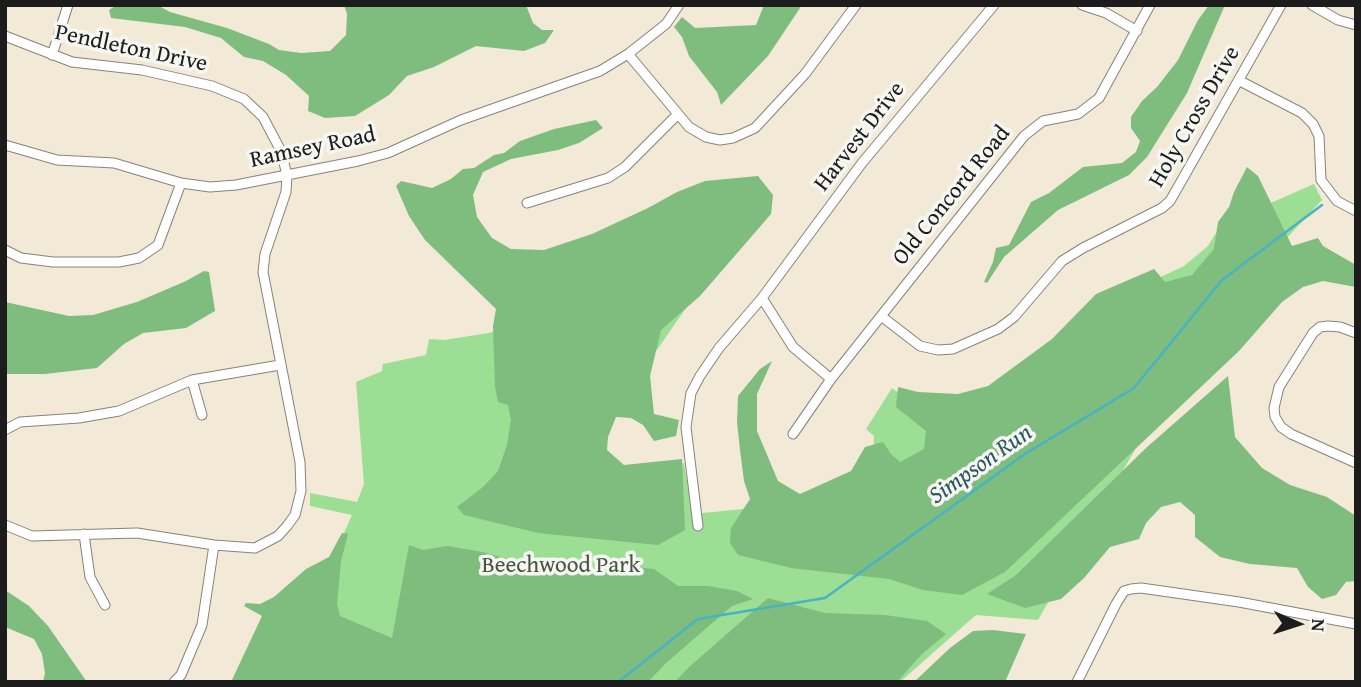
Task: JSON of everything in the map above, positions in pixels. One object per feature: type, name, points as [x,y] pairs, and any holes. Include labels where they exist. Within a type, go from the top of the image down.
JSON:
[{"type":"street","points":[[52,55],[68,5]]},
{"type":"street","name":"Ramsey Road","points":[[5,145],[57,160],[114,163],[181,183],[210,187],[358,161],[388,153],[461,120],[600,71],[628,54],[666,24],[679,5]]},
{"type":"street","points":[[628,54],[689,127],[706,137],[720,140],[733,138],[755,128],[805,74],[856,5]]},
{"type":"street","name":"Harvest Drive","points":[[698,526],[686,427],[691,393],[719,348],[762,298],[862,163],[993,5]]},
{"type":"street","points":[[1082,5],[1106,13],[1137,30]]},
{"type":"street","name":"Old Concord Road","points":[[793,434],[831,379],[1024,136],[1043,121],[1078,114],[1099,97],[1150,5]]},
{"type":"street","name":"Holy Cross Drive","points":[[881,316],[920,346],[939,351],[953,349],[998,329],[1014,317],[1062,261],[1162,208],[1170,201],[1281,5]]},
{"type":"street","points":[[1312,5],[1338,20],[1356,25]]},
{"type":"street","name":"Pendleton Drive","points":[[5,36],[72,62],[174,76],[212,86],[244,99],[263,117],[275,136],[287,174]]},
{"type":"street","points":[[1240,81],[1302,113],[1313,124],[1320,136],[1318,167],[1321,180],[1337,201],[1356,211]]},
{"type":"street","points":[[527,204],[608,177],[625,167],[678,114]]},
{"type":"street","points":[[5,525],[32,536],[137,533],[214,545],[255,548],[278,536],[295,515],[300,499],[300,463],[263,272],[265,254],[286,192],[287,174]]},
{"type":"street","points":[[5,250],[21,258],[53,262],[119,262],[139,258],[158,245],[181,183]]},
{"type":"street","points":[[762,298],[793,347],[831,379]]},
{"type":"street","points":[[1356,333],[1328,326],[1320,327],[1313,333],[1279,387],[1274,408],[1275,417],[1281,427],[1292,435],[1356,463]]},
{"type":"street","points":[[5,430],[20,422],[79,418],[119,411],[192,380],[281,365]]},
{"type":"street","points":[[192,380],[202,415]]},
{"type":"street","points":[[84,534],[90,577],[105,605]]},
{"type":"street","points":[[174,682],[181,675],[202,625],[214,545]]},
{"type":"street","points":[[1077,682],[1116,604],[1124,591],[1131,589],[1141,588],[1239,602],[1356,624]]},
{"type":"green space","points":[[117,5],[157,5],[170,12],[227,28],[279,50],[301,53],[330,51],[346,35],[347,14],[344,5],[526,5],[533,23],[542,30],[554,30],[545,43],[524,51],[476,46],[434,67],[407,76],[389,95],[355,116],[325,118],[308,111],[309,96],[286,75],[263,61],[244,57],[221,38],[185,27],[111,18],[109,10]]},
{"type":"green space","points":[[764,5],[802,5],[768,56],[721,105],[717,92],[689,56],[682,37],[674,27],[682,17],[695,28],[756,25]]},
{"type":"green space","points":[[1209,5],[1225,5],[1187,93],[1147,157],[1129,175],[1058,210],[1004,257],[987,283],[984,282],[996,248],[1009,245],[1031,202],[1049,193],[1083,167],[1122,163],[1136,152],[1140,141],[1131,128],[1131,117],[1178,60],[1198,20]]},
{"type":"green space","points":[[596,120],[603,128],[579,143],[511,159],[483,172],[473,195],[477,217],[492,238],[511,249],[544,250],[592,234],[705,181],[758,176],[773,195],[771,214],[700,296],[661,330],[650,376],[654,414],[679,420],[676,436],[654,441],[643,425],[631,418],[616,417],[608,437],[607,450],[624,465],[682,459],[685,530],[658,545],[538,533],[464,515],[457,507],[483,487],[498,471],[507,445],[511,420],[508,405],[498,402],[495,387],[493,326],[496,309],[425,240],[409,216],[396,186],[401,181],[432,188],[451,179],[463,169],[474,168],[494,155],[504,153],[520,141],[554,129]]},
{"type":"green space","points":[[1247,167],[1258,176],[1292,246],[1318,238],[1323,246],[1356,265],[1356,287],[1323,281],[1303,287],[1282,302],[1239,351],[1005,572],[962,595],[923,590],[889,579],[791,568],[738,555],[730,543],[731,528],[750,499],[744,481],[740,450],[738,396],[760,369],[772,361],[757,394],[757,431],[778,481],[800,494],[851,471],[865,447],[883,442],[900,462],[924,449],[926,431],[896,407],[898,387],[918,392],[958,394],[988,386],[1052,339],[1096,294],[1154,269],[1165,282],[1192,275],[1214,249],[1218,222],[1229,207]]},
{"type":"green space","name":"Beechwood Park","points":[[1314,184],[1322,200],[1284,241],[1274,237],[1189,399],[1174,381],[1038,620],[976,615],[900,682],[237,682],[333,558],[352,515],[310,506],[310,493],[357,502],[364,484],[356,382],[382,371],[383,364],[426,355],[429,339],[444,340],[489,333],[582,300],[704,282],[659,347],[586,441],[625,471],[684,463],[692,514],[816,502],[873,455],[874,436],[866,429],[892,388],[908,400],[973,399],[1110,301],[1184,266],[1208,246],[1225,218],[1232,220]]},
{"type":"green space","points":[[204,271],[209,272],[215,311],[186,328],[143,333],[124,344],[97,368],[45,374],[5,374],[5,302],[69,316],[93,315],[137,302]]},
{"type":"green space","points":[[1228,376],[1235,437],[1262,468],[1290,485],[1327,497],[1356,516],[1356,581],[1346,582],[1336,595],[1322,599],[1308,587],[1297,568],[1250,564],[1220,557],[1195,537],[1195,515],[1180,502],[1161,507],[1146,523],[1139,539],[1110,547],[1084,578],[1061,599],[1025,608],[987,594],[1016,575],[1146,448]]},
{"type":"green space","points":[[342,533],[348,534],[341,561],[337,604],[340,616],[392,638],[409,545],[423,550],[447,546],[483,552],[524,564],[580,570],[613,565],[654,569],[678,586],[708,586],[737,591],[753,599],[732,606],[648,682],[231,682],[262,616],[244,606],[246,603],[260,604],[274,597],[306,569],[329,557]]},
{"type":"green space","points":[[5,590],[29,606],[48,626],[87,682],[43,682],[45,673],[42,654],[34,639],[5,627]]},
{"type":"green space","points":[[768,598],[825,613],[885,615],[927,621],[946,634],[921,655],[897,682],[675,682]]},
{"type":"green space","points":[[993,630],[1026,634],[1005,682],[914,682],[950,648],[973,631]]},
{"type":"waterway","name":"Simpson Run","points":[[618,682],[698,619],[825,598],[1025,454],[1134,388],[1222,280],[1322,205]]}]
